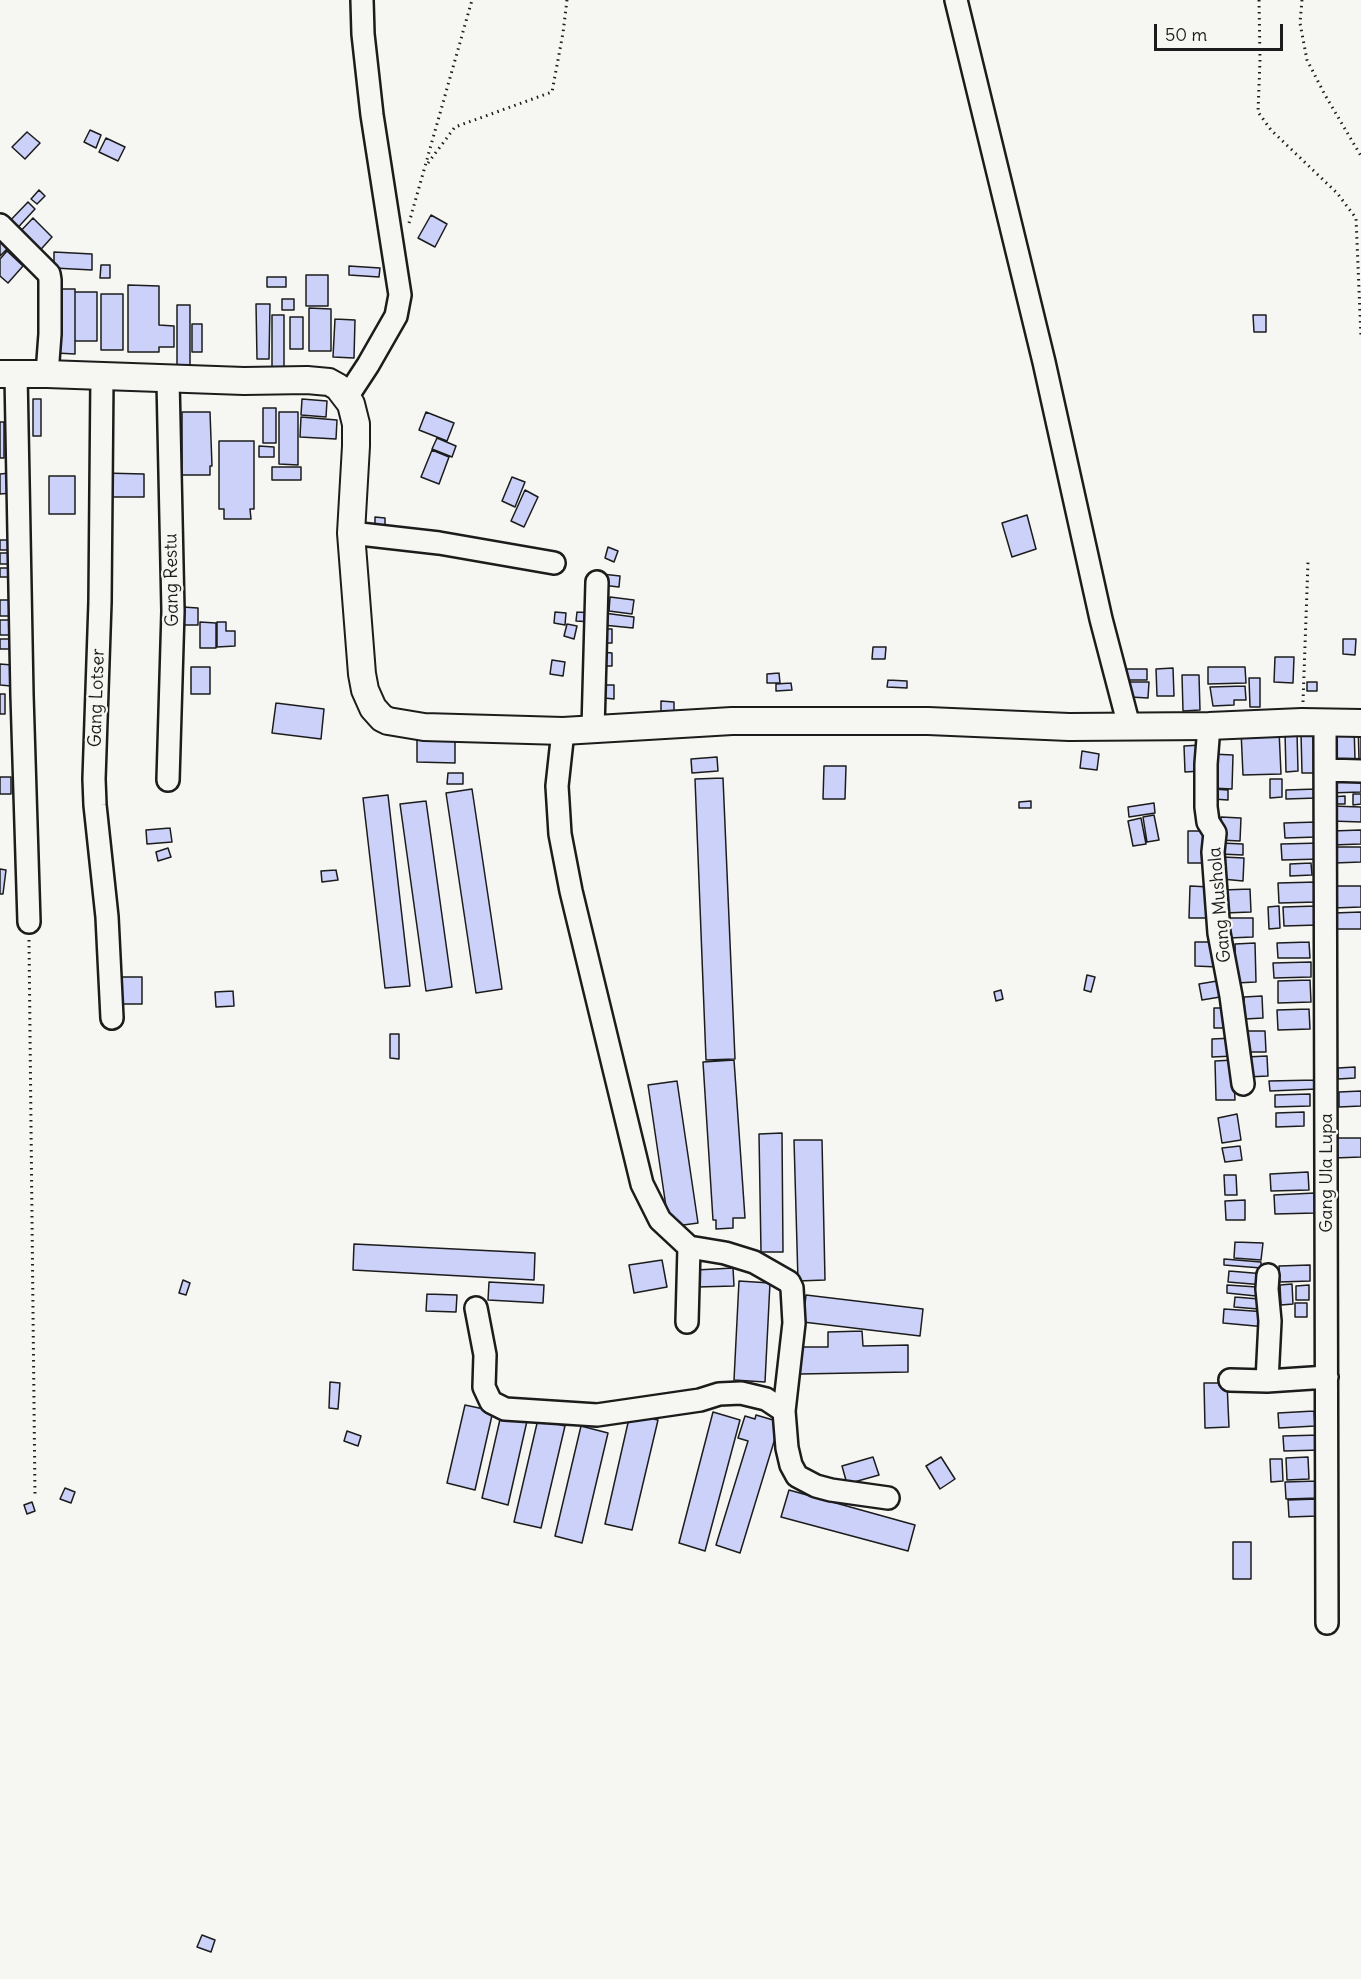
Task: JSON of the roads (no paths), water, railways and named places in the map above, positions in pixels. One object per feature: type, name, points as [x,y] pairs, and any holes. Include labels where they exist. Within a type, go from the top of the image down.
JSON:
[{"type":"main road","points":[[8,374],[168,380],[329,382],[339,387],[347,397],[354,417],[356,446],[351,533],[362,674],[370,702],[382,718],[395,723],[424,727],[563,732],[764,721],[928,721],[1070,727],[1361,723]]},
{"type":"street","points":[[347,397],[396,316],[399,295],[372,115],[363,34],[362,0]]},
{"type":"street","points":[[956,0],[1044,362],[1101,619],[1129,726]]},
{"type":"street","points":[[0,225],[49,274],[50,334],[47,374]]},
{"type":"street","points":[[8,374],[29,922]]},
{"type":"street","name":"Gang Lotser","points":[[102,376],[100,602],[94,779],[107,916],[112,1018]]},
{"type":"street","name":"Gang Restu","points":[[168,380],[173,611],[168,780]]},
{"type":"street","points":[[351,533],[439,543],[554,563]]},
{"type":"street","points":[[593,729],[597,582]]},
{"type":"street","name":"Gang Ula Lupa","points":[[1313,722],[1326,770],[1327,1623]]},
{"type":"street","name":"Gang Mushola","points":[[1209,726],[1206,807],[1208,822],[1215,833],[1213,852],[1219,933],[1231,996],[1243,1084]]},
{"type":"street","points":[[563,732],[557,786],[560,834],[571,891],[642,1184],[660,1220],[689,1247],[725,1253],[754,1262],[789,1282],[792,1288],[794,1323],[784,1411],[787,1448],[791,1466],[797,1476],[810,1484],[831,1490],[888,1498]]},
{"type":"street","points":[[1326,770],[1361,771]]},
{"type":"street","points":[[687,1322],[689,1247]]},
{"type":"street","points":[[1267,1381],[1270,1321],[1268,1275]]},
{"type":"street","points":[[476,1308],[485,1355],[484,1387],[491,1402],[505,1409],[597,1415],[700,1400],[719,1394],[741,1393],[766,1400],[784,1411]]},
{"type":"street","points":[[1230,1380],[1267,1381],[1327,1377]]}]
